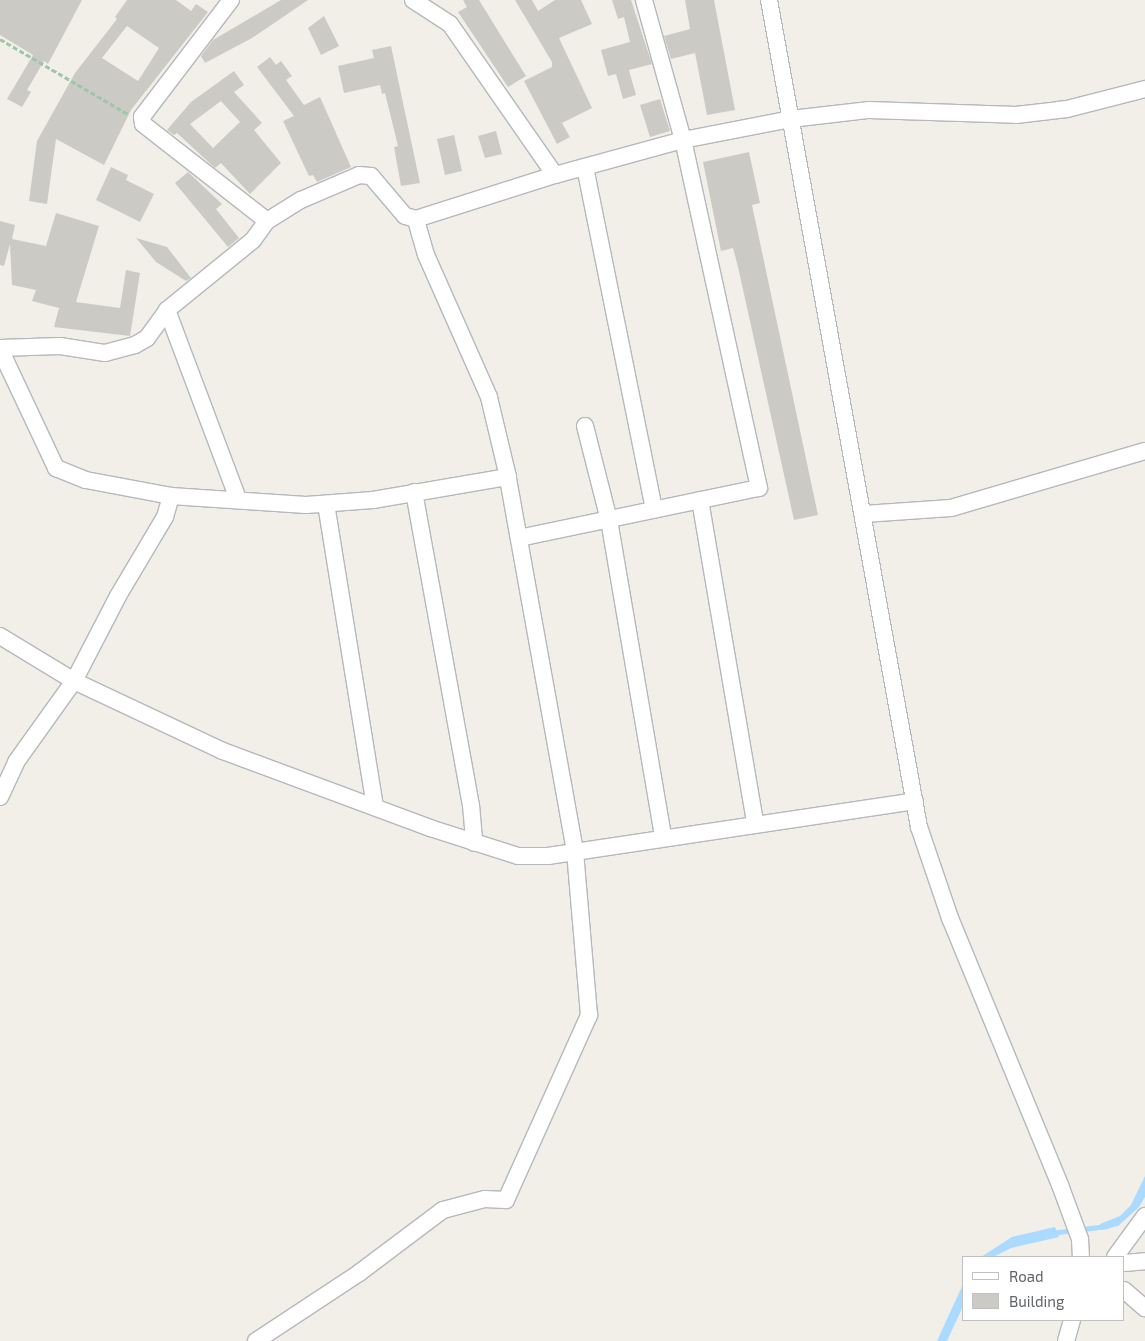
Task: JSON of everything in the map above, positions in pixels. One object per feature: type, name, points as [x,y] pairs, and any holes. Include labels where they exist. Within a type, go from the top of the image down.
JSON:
[{"type":"street","points":[[231,0],[142,118],[143,124],[267,221]]},
{"type":"street","points":[[413,0],[450,24],[555,175]]},
{"type":"street","points":[[519,538],[759,488],[683,140],[644,0]]},
{"type":"street","points":[[769,0],[915,802],[928,859],[1072,1217],[1080,1240],[1081,1256]]},
{"type":"street","points":[[508,477],[306,506],[238,498],[171,496],[86,480],[56,468],[0,349],[60,346],[105,352],[122,350],[147,338],[167,310],[253,240],[267,221],[301,200],[359,175],[371,176],[405,216],[416,219],[555,175],[683,140],[791,119],[868,110],[1016,115],[1067,109],[1145,89]]},
{"type":"street","points":[[585,167],[654,509]]},
{"type":"street","points":[[256,1341],[359,1273],[431,1216],[457,1204],[484,1199],[506,1200],[589,1015],[575,851],[508,477],[489,397],[426,254],[416,219]]},
{"type":"street","points":[[167,310],[238,498]]},
{"type":"street","points":[[584,426],[609,520],[663,837]]},
{"type":"street","points":[[864,514],[951,508],[1145,451]]},
{"type":"street","points":[[414,492],[471,805],[474,843]]},
{"type":"street","points":[[0,797],[16,762],[74,681],[118,596],[165,517],[171,496]]},
{"type":"street","points":[[700,500],[755,823]]},
{"type":"street","points":[[326,504],[375,807]]},
{"type":"street","points":[[0,636],[74,681],[224,751],[474,843],[518,856],[548,856],[755,823],[915,802]]},
{"type":"street","points":[[0,759],[16,762]]},
{"type":"street","points":[[1116,1256],[1145,1216]]},
{"type":"street","points":[[1125,1263],[1145,1261]]},
{"type":"street","points":[[1125,1291],[1145,1308]]},
{"type":"street","points":[[1066,1341],[1072,1321]]},
{"type":"path","points":[[0,39],[143,124]]},
{"type":"water","points":[[1145,1176],[1145,1197],[1139,1207],[1118,1226],[1101,1230],[1100,1224],[1120,1216],[1131,1205]]},
{"type":"water","points":[[1055,1227],[1059,1237],[1011,1248],[995,1256],[983,1256],[1012,1237]]},
{"type":"water","points":[[962,1286],[962,1308],[947,1341],[937,1341]]},
{"type":"building","points":[[0,0],[82,0],[48,64],[44,61],[27,90],[31,92],[22,107],[7,99],[33,55],[0,35]]},
{"type":"building","points":[[127,0],[176,0],[191,11],[196,4],[208,12],[131,110],[104,165],[56,139],[47,204],[29,201],[37,141],[75,73],[117,19],[115,17]],"holes":[[[127,26],[159,48],[138,81],[102,58]]]},
{"type":"building","points":[[281,0],[308,0],[252,38],[205,63],[201,56],[213,40]]},
{"type":"building","points":[[463,0],[479,0],[526,76],[508,87],[458,12],[467,7]]},
{"type":"building","points":[[515,0],[532,0],[538,11],[555,0],[581,0],[592,24],[559,38],[592,108],[562,123],[570,137],[557,144],[524,81],[552,67],[552,62]]},
{"type":"building","points":[[612,0],[631,0],[652,64],[629,70],[636,95],[623,99],[616,74],[608,76],[601,50],[630,42],[624,17],[618,19]]},
{"type":"building","points":[[685,0],[714,0],[735,110],[707,115],[695,53],[671,59],[664,36],[690,29]]},
{"type":"building","points":[[324,16],[339,46],[321,55],[308,28]]},
{"type":"building","points":[[391,46],[420,183],[401,186],[394,147],[398,146],[385,93],[382,94],[380,85],[344,93],[338,66],[374,58],[372,50]]},
{"type":"building","points":[[270,57],[276,65],[281,61],[292,76],[286,80],[304,105],[320,97],[351,167],[317,182],[313,175],[309,176],[283,121],[294,116],[257,67]]},
{"type":"building","points":[[234,71],[244,85],[234,92],[262,123],[254,130],[281,163],[250,194],[221,163],[215,168],[177,133],[174,135],[167,130],[191,102]],"holes":[[[221,101],[240,122],[213,148],[190,124]]]},
{"type":"building","points":[[660,99],[670,131],[650,137],[640,105]]},
{"type":"building","points":[[496,131],[502,154],[485,158],[478,136]]},
{"type":"building","points":[[454,135],[462,171],[445,175],[437,139]]},
{"type":"building","points":[[749,152],[760,203],[752,205],[818,515],[794,520],[738,267],[733,248],[721,251],[703,162]]},
{"type":"building","points":[[111,167],[128,175],[126,180],[154,194],[140,222],[96,200]]},
{"type":"building","points":[[188,172],[222,204],[216,209],[239,238],[228,247],[175,183]]},
{"type":"building","points":[[56,213],[99,226],[76,302],[120,308],[126,270],[140,273],[130,336],[54,327],[59,308],[32,301],[36,290],[12,285],[10,244],[4,266],[0,265],[0,221],[15,225],[12,239],[46,246]]},
{"type":"building","points":[[136,238],[167,247],[191,278],[186,281],[156,262]]},
{"type":"waterway","points":[[1051,1233],[1107,1226]]}]
